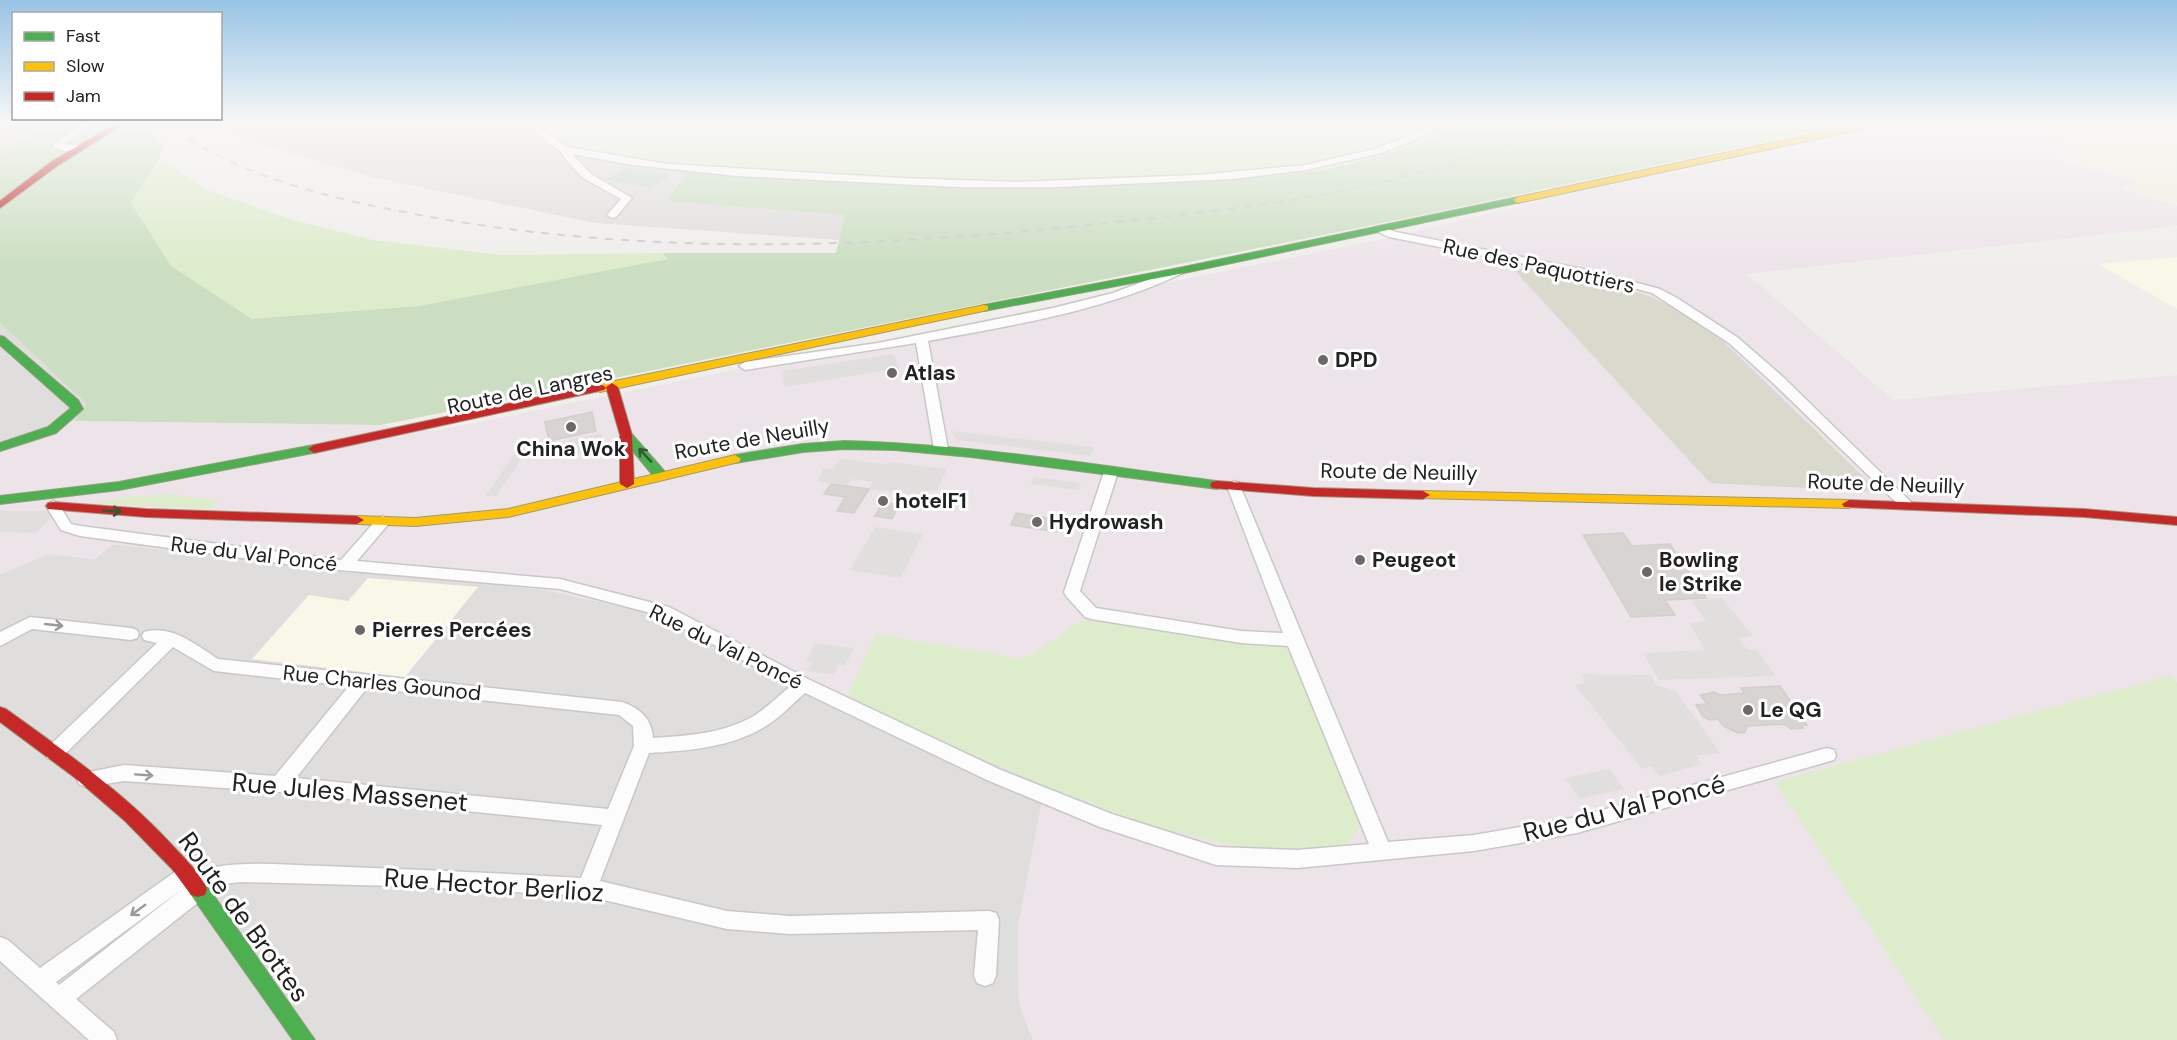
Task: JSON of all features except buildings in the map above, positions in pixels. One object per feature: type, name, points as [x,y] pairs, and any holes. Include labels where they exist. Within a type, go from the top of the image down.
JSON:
[{"type":"main road","points":[[0,205],[48,171]]},
{"type":"main road","points":[[0,500],[61,496],[108,489],[612,390],[917,321],[1030,299],[1067,302],[1179,271],[1656,171]]},
{"type":"main road","name":"Route de Langres","points":[[0,508],[53,506],[212,478],[612,390],[1067,302]]},
{"type":"main road","points":[[0,339],[74,403],[77,409],[66,421],[50,431],[0,447]]},
{"type":"main road","points":[[612,390],[626,435],[627,484]]},
{"type":"main road","points":[[626,435],[661,476]]},
{"type":"main road","name":"Route de Neuilly","points":[[53,506],[71,509],[415,522],[520,512],[725,461],[804,448],[845,445],[941,449],[1111,472],[1311,492],[1747,500],[2091,513],[2177,521]]},
{"type":"main road","name":"Route de Brottes","points":[[0,713],[54,753],[159,841],[305,1040]]},
{"type":"street","points":[[582,171],[587,176],[627,198],[612,215]]},
{"type":"street","points":[[715,171],[966,184],[1056,184],[1229,176],[1289,171]]},
{"type":"street","name":"Rue des Paquottiers","points":[[1380,229],[1393,235],[1597,275],[1656,291],[1704,319],[1733,340],[1777,379],[1908,506]]},
{"type":"street","points":[[745,366],[922,340],[1067,302]]},
{"type":"street","points":[[922,340],[941,449]]},
{"type":"street","points":[[1111,472],[1072,592],[1091,613],[1241,637],[1295,640]]},
{"type":"street","points":[[1234,486],[1382,852]]},
{"type":"street","name":"Rue du Val Poncé","points":[[53,506],[66,526],[80,531],[255,556],[560,584],[663,611],[804,685],[994,775],[1143,834],[1216,856],[1297,859],[1474,843],[1576,825],[1827,755]]},
{"type":"street","points":[[345,565],[383,521]]},
{"type":"street","points":[[0,640],[30,623],[131,634]]},
{"type":"street","name":"Rue Charles Gounod","points":[[150,636],[172,638],[214,665],[622,709],[642,722],[643,746]]},
{"type":"street","points":[[54,753],[172,638]]},
{"type":"street","points":[[280,784],[363,681]]},
{"type":"street","points":[[587,887],[643,746],[729,735],[757,723],[804,685]]},
{"type":"street","name":"Rue Jules Massenet","points":[[86,779],[124,773],[280,784],[614,818]]},
{"type":"street","name":"Rue Hector Berlioz","points":[[192,883],[210,876],[241,873],[396,877],[587,887],[727,920],[790,925],[988,920],[985,976]]},
{"type":"street","points":[[39,981],[192,883]]},
{"type":"street","points":[[60,998],[192,883]]},
{"type":"street","points":[[0,947],[106,1040]]},
{"type":"shaded area","points":[[350,171],[680,171],[687,172],[668,201],[845,215],[839,240],[596,223],[376,178]]},
{"type":"shaded area","points":[[1683,171],[2098,171],[2148,184],[2119,188],[2177,206],[2177,226],[1747,274],[1893,400],[2177,375],[2177,1040],[1033,1040],[1019,1003],[1018,927],[1045,786],[1145,824],[1083,620],[1024,659],[877,634],[846,699],[649,613],[546,590],[292,565],[113,544],[95,559],[49,554],[0,574],[0,449],[74,421],[381,425],[434,431],[1398,236],[1555,197]]},
{"type":"shaded area","points":[[2177,257],[2177,309],[2098,264]]},
{"type":"shaded area","points":[[1526,268],[1602,281],[1651,297],[1684,313],[1725,343],[1879,492],[1710,483],[1515,271]]},
{"type":"shaded area","points":[[0,323],[88,404],[74,421],[0,449]]},
{"type":"shaded area","points":[[894,354],[899,368],[785,387],[782,371]]},
{"type":"shaded area","points":[[951,431],[1094,447],[1090,456],[957,440]]},
{"type":"shaded area","points":[[601,433],[603,448],[553,460],[550,445]]},
{"type":"shaded area","points":[[521,445],[531,445],[496,496],[485,496]]},
{"type":"shaded area","points":[[842,459],[947,469],[937,491],[928,490],[924,496],[869,489],[873,482],[851,479],[847,486],[817,481],[824,468],[832,469]]},
{"type":"shaded area","points":[[1034,477],[1081,483],[1078,490],[1031,484]]},
{"type":"shaded area","points":[[0,511],[59,511],[36,533],[0,532]]},
{"type":"shaded area","points":[[875,527],[923,534],[901,578],[850,570]]},
{"type":"shaded area","points":[[113,544],[547,590],[649,613],[1045,786],[1018,927],[1019,1003],[1033,1040],[0,1040],[0,574],[49,554],[95,559]]},
{"type":"shaded area","name":"Pierres Percées","points":[[368,578],[478,587],[405,677],[252,659],[309,595],[348,601]]},
{"type":"shaded area","points":[[1722,598],[1753,636],[1738,638],[1747,649],[1757,650],[1776,676],[1659,680],[1643,653],[1705,650],[1689,623],[1706,621],[1691,601]]},
{"type":"shaded area","points":[[815,643],[854,648],[845,666],[839,665],[834,675],[808,671],[812,662],[806,661]]},
{"type":"shaded area","points":[[1582,674],[1651,675],[1656,685],[1676,691],[1721,754],[1695,755],[1702,764],[1660,776],[1652,766],[1642,769],[1575,685],[1585,683]]},
{"type":"shaded area","points":[[1609,769],[1624,789],[1579,799],[1565,778]]},
{"type":"green space","points":[[0,171],[152,171],[131,203],[171,266],[252,319],[419,306],[667,259],[663,253],[836,253],[845,215],[667,201],[687,172],[1000,187],[1265,177],[1320,171],[1631,171],[1432,213],[381,425],[74,421],[87,404],[0,323]]},
{"type":"green space","points":[[152,171],[178,171],[210,191],[290,219],[373,240],[503,255],[663,253],[667,259],[419,306],[252,319],[171,266],[131,203]]},
{"type":"green space","points":[[621,171],[650,171],[672,174],[651,188],[606,180]]},
{"type":"green space","points":[[680,171],[1320,171],[1265,177],[1000,187]]},
{"type":"green space","points":[[2102,171],[2177,171],[2177,204],[2124,187],[2141,181]]},
{"type":"green space","points":[[170,494],[219,501],[211,509],[87,503],[126,497]]},
{"type":"green space","points":[[1083,620],[1295,648],[1363,824],[1344,847],[1251,850],[1145,824],[1045,786],[846,699],[876,634],[1024,659]]},
{"type":"green space","points":[[2169,676],[2177,682],[2177,1040],[1944,1040],[1775,782]]},
{"type":"railway","points":[[252,171],[290,184],[360,203],[431,217],[513,229],[595,238],[677,243],[759,244],[924,239],[1160,217],[1268,204],[1374,184],[1428,171]]},
{"type":"traffic: fast","points":[[984,308],[1179,271],[1518,200]]},
{"type":"traffic: fast","points":[[0,339],[74,403],[77,409],[52,430],[0,447]]},
{"type":"traffic: fast","points":[[626,435],[661,476]]},
{"type":"traffic: fast","points":[[735,459],[803,448],[844,445],[895,446],[971,453],[1217,485]]},
{"type":"traffic: fast","points":[[0,500],[119,486],[314,449]]},
{"type":"traffic: fast","points":[[198,889],[305,1040]]},
{"type":"traffic: slow","points":[[1518,200],[1657,171]]},
{"type":"traffic: slow","points":[[600,388],[984,308]]},
{"type":"traffic: slow","points":[[357,520],[415,522],[508,513],[735,459]]},
{"type":"traffic: slow","points":[[1423,495],[1849,504]]},
{"type":"traffic: jam","points":[[0,205],[45,171]]},
{"type":"traffic: jam","points":[[612,387],[626,435],[627,484]]},
{"type":"traffic: jam","points":[[314,449],[600,388]]},
{"type":"traffic: jam","points":[[1217,485],[1313,492],[1423,495]]},
{"type":"traffic: jam","points":[[1849,504],[2084,513],[2177,521]]},
{"type":"traffic: jam","points":[[53,506],[146,513],[357,520]]},
{"type":"traffic: jam","points":[[0,713],[80,772],[132,816],[178,863],[198,889]]},
{"type":"place","name":"DPD","points":[[1323,360]]},
{"type":"place","name":"Atlas","points":[[892,373]]},
{"type":"place","name":"China Wok","points":[[571,427]]},
{"type":"place","name":"hotelF1","points":[[883,501]]},
{"type":"place","name":"Hydrowash","points":[[1037,522]]},
{"type":"place","name":"Peugeot","points":[[1360,560]]},
{"type":"place","name":"Bowling le Strike","points":[[1647,572]]},
{"type":"place","name":"Pierres Percées","points":[[360,630]]},
{"type":"place","name":"Le QG","points":[[1748,710]]}]
